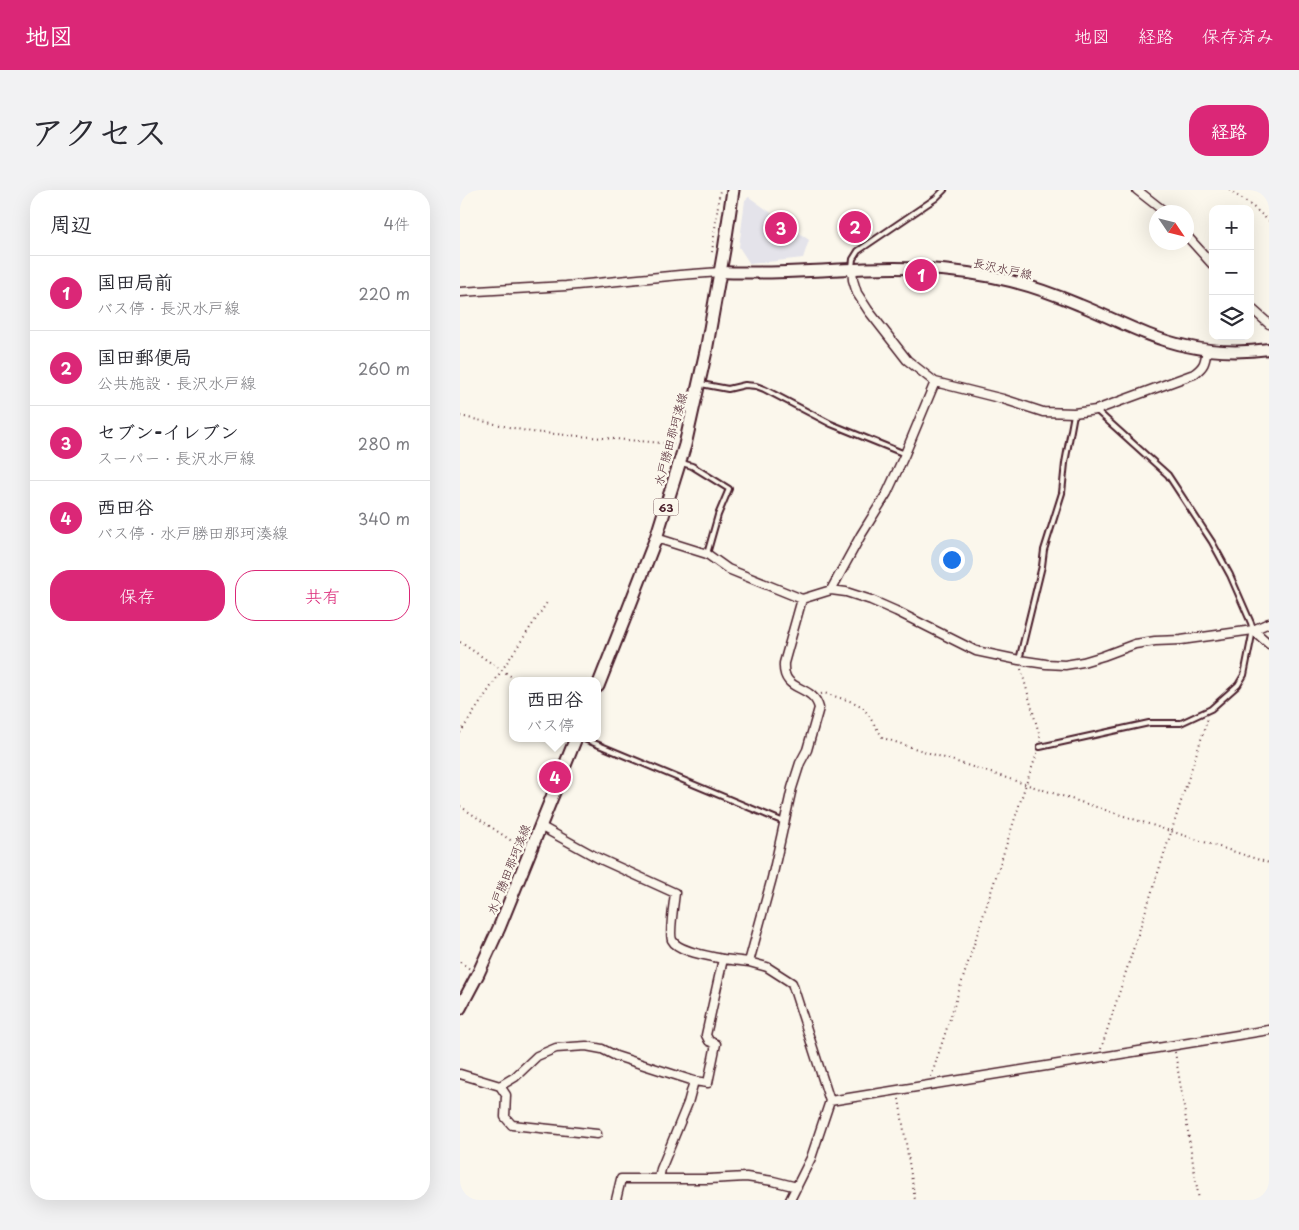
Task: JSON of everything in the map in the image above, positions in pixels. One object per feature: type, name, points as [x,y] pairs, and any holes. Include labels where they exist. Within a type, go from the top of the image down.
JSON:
[{"type":"main road","name":"水戸勝田那珂湊線","points":[[601,678],[656,538],[685,445],[708,344],[733,190]]},
{"type":"main road","name":"長沢水戸線","points":[[720,272],[747,273],[896,268],[962,272],[993,277],[1050,293],[1141,332],[1186,346],[1231,351],[1269,349]]},
{"type":"main road","name":"水戸勝田那珂湊線","points":[[460,1008],[490,949],[574,742]]},
{"type":"street","points":[[1137,190],[1156,205]]},
{"type":"street","points":[[1194,244],[1209,261]]},
{"type":"street","points":[[852,269],[856,293],[868,310],[907,360],[935,382],[1003,399],[1043,412],[1074,413],[1096,410],[1194,374],[1201,369],[1205,362],[1207,349]]},
{"type":"street","points":[[460,292],[566,286],[720,272]]},
{"type":"street","points":[[1254,311],[1269,324]]},
{"type":"street","points":[[831,590],[861,534],[887,493],[935,382]]},
{"type":"street","points":[[656,538],[707,554],[728,569],[802,599],[831,590],[846,592],[896,611],[976,651],[1046,664],[1065,665],[1083,662],[1135,644],[1253,630],[1269,623]]},
{"type":"street","points":[[748,962],[772,878],[792,788],[800,763],[807,750],[819,708],[813,695],[793,685],[787,679],[784,672],[784,663],[802,599]]},
{"type":"street","points":[[1253,630],[1269,644]]},
{"type":"street","points":[[540,826],[598,858],[675,892],[672,939],[677,945],[684,949],[723,959],[748,962],[767,967],[792,983],[830,1101],[811,1158],[790,1200]]},
{"type":"street","points":[[500,1086],[515,1077],[537,1056],[556,1048],[586,1046],[602,1049],[616,1056],[694,1081],[708,1083],[716,1044],[709,1041],[706,1035],[723,959]]},
{"type":"street","points":[[830,1101],[1269,1030]]},
{"type":"street","points":[[460,1074],[500,1086],[506,1095],[506,1117],[512,1125],[597,1134]]},
{"type":"street","points":[[660,1178],[661,1169],[688,1103],[694,1081]]},
{"type":"street","points":[[616,1200],[621,1179],[746,1177],[797,1187]]},
{"type":"lane","points":[[852,269],[858,251],[936,198],[944,190]]},
{"type":"lane","points":[[699,383],[728,390],[745,386],[756,386],[831,424],[905,454]]},
{"type":"lane","points":[[1040,747],[1149,724],[1181,723],[1211,709],[1238,685],[1244,675],[1253,630],[1230,575],[1212,542],[1168,475],[1096,410]]},
{"type":"lane","points":[[1019,660],[1042,566],[1044,550],[1062,493],[1074,413]]},
{"type":"lane","points":[[680,462],[692,466],[729,489],[718,515],[707,554]]},
{"type":"lane","points":[[592,742],[784,822]]},
{"type":"path","points":[[712,252],[720,190]]},
{"type":"path","points":[[1229,190],[1269,221]]},
{"type":"path","points":[[460,416],[531,432],[685,445]]},
{"type":"path","points":[[460,733],[548,601]]},
{"type":"path","points":[[460,642],[512,677]]},
{"type":"path","points":[[930,1084],[931,1075],[1026,784],[1040,747],[1040,737],[1019,660]]},
{"type":"path","points":[[813,695],[824,693],[854,702],[863,707],[883,738],[1269,863]]},
{"type":"path","points":[[1098,1057],[1211,709]]},
{"type":"path","points":[[460,806],[529,853]]},
{"type":"path","points":[[1174,1045],[1199,1200]]},
{"type":"path","points":[[898,1090],[915,1200]]},
{"type":"shaded area","points":[[749,197],[809,240],[803,258],[750,264],[739,247],[745,200]]},
{"type":"building","points":[[855,215],[867,232],[855,240],[843,222]]},
{"type":"building","points":[[773,216],[795,231],[788,241],[767,225]]},
{"type":"place","name":"国田郵便局","points":[[855,227]]},
{"type":"place","name":"セブン-イレブン","points":[[781,228]]},
{"type":"place","name":"国田局前","points":[[921,275]]},
{"type":"place","name":"西田谷","points":[[555,777]]}]
